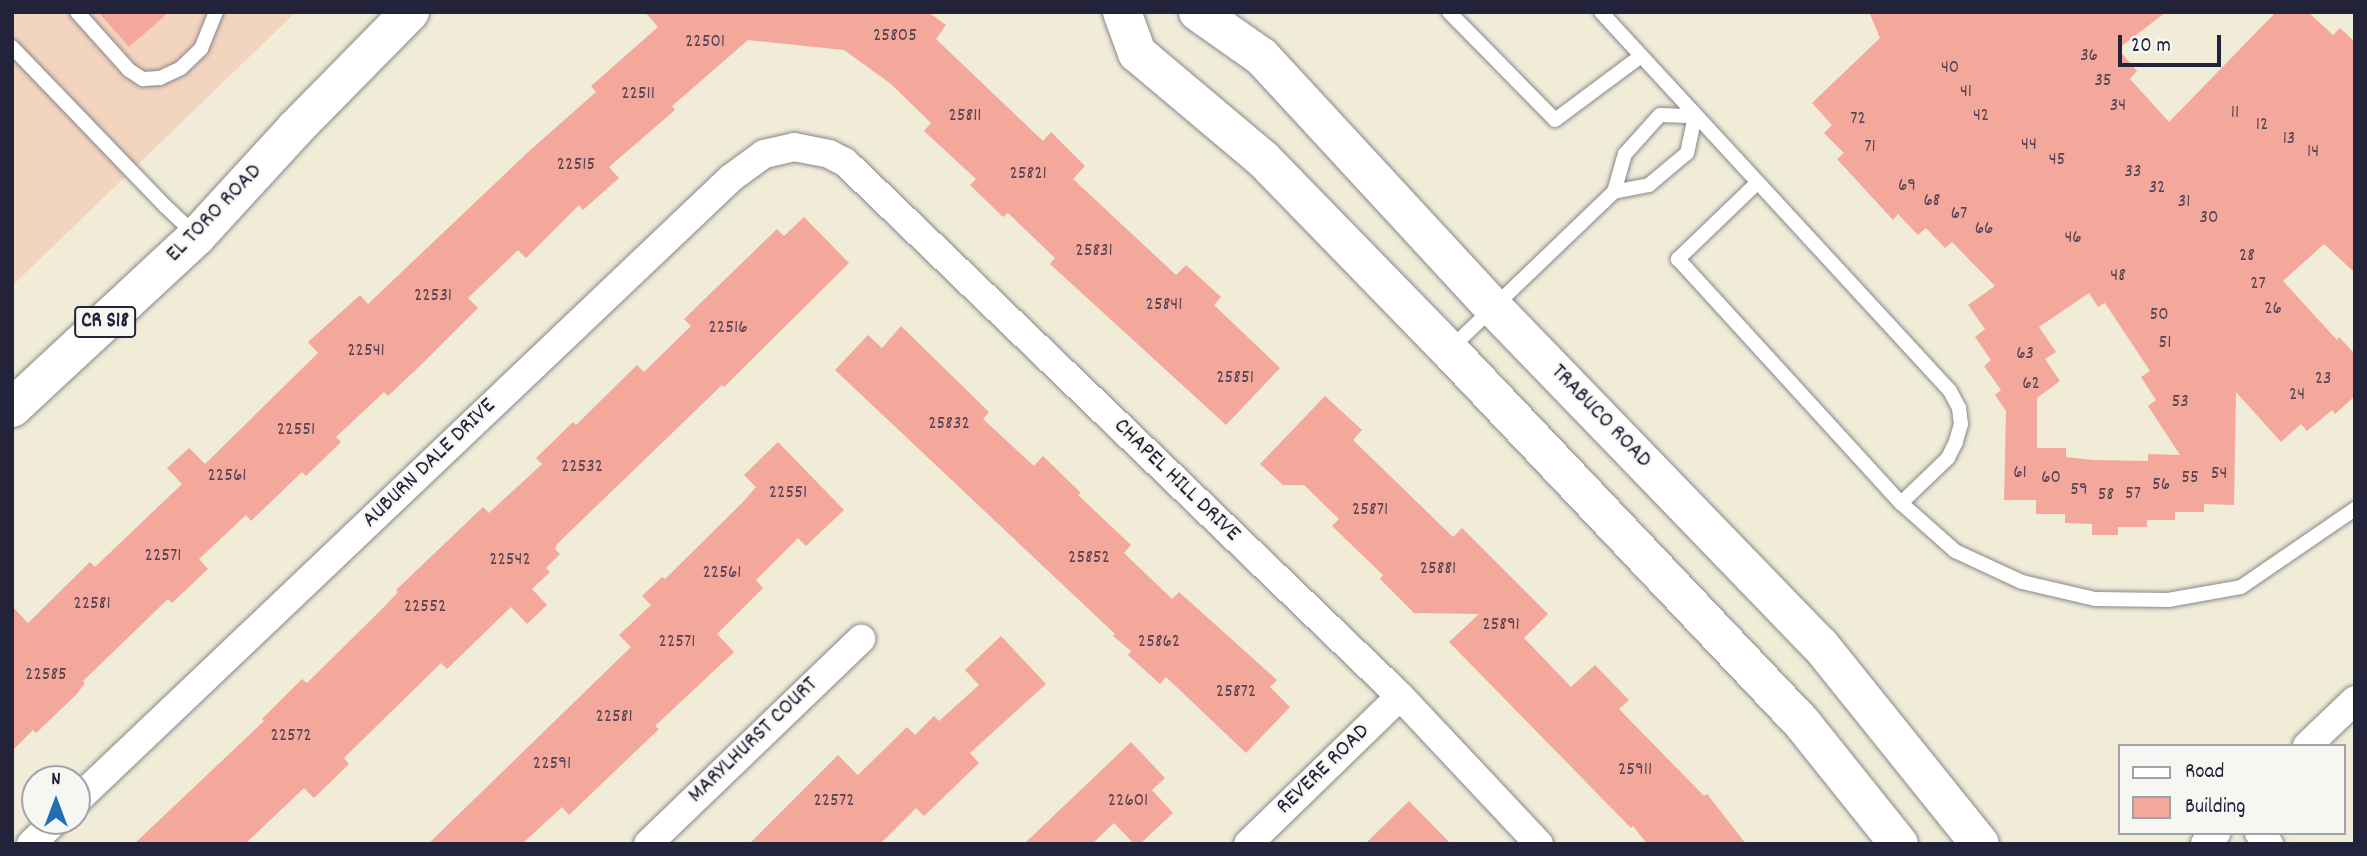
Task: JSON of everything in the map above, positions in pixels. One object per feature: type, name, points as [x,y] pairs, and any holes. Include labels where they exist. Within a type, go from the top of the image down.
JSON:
[{"type":"main road","name":"EL TORO ROAD","points":[[12,408],[197,236],[410,12]]},
{"type":"main road","points":[[1122,12],[1137,53],[1263,159],[1449,350],[1802,723],[1899,844]]},
{"type":"main road","name":"TRABUCO ROAD","points":[[1198,12],[1262,57],[1494,308],[1820,646],[1980,844]]},
{"type":"street","name":"CHAPEL HILL DRIVE","points":[[794,147],[829,154],[845,162],[1400,696],[1539,844]]},
{"type":"street","name":"AUBURN DALE DRIVE","points":[[91,787],[732,178],[764,154],[794,147]]},
{"type":"street","name":"MARYLHURST COURT","points":[[648,844],[861,639]]},
{"type":"street","name":"REVERE ROAD","points":[[1248,844],[1400,696]]},
{"type":"street","points":[[2309,744],[2355,699]]},
{"type":"lane","points":[[77,12],[129,70],[143,79],[160,78],[181,68],[201,49],[216,12]]},
{"type":"lane","points":[[1448,12],[1555,120],[1641,56]]},
{"type":"lane","points":[[1601,12],[1950,391],[1959,408],[1961,424],[1948,458],[1901,503]]},
{"type":"lane","points":[[12,47],[197,236]]},
{"type":"lane","points":[[1449,350],[1614,192],[1625,154],[1660,115],[1695,116]]},
{"type":"lane","points":[[1614,192],[1649,185],[1687,153],[1695,116]]},
{"type":"lane","points":[[1757,183],[1678,259],[1901,503],[1955,551],[2022,582],[2095,599],[2168,600],[2241,587],[2355,509]]},
{"type":"shaded area","points":[[12,12],[296,12],[12,286]]},
{"type":"building","points":[[98,12],[169,12],[129,47]]},
{"type":"building","points":[[645,12],[928,12],[946,25],[936,39],[1043,141],[1051,132],[1085,166],[1073,179],[1176,275],[1186,265],[1221,297],[1214,305],[1280,368],[1226,425],[1050,264],[1055,258],[1008,213],[1003,217],[970,185],[976,179],[924,131],[931,123],[891,84],[844,50],[748,40],[672,106],[675,110],[609,167],[619,178],[583,210],[579,205],[526,258],[518,250],[468,298],[478,308],[424,362],[388,396],[384,392],[336,437],[341,442],[306,476],[302,472],[251,521],[246,515],[199,559],[208,569],[172,603],[168,599],[83,681],[85,683],[76,695],[36,733],[33,730],[12,751],[12,606],[28,623],[90,562],[95,567],[182,484],[167,468],[189,448],[205,464],[318,353],[308,342],[360,295],[368,304],[527,153],[596,92],[591,86],[658,27]]},
{"type":"building","points":[[1869,12],[2166,12],[2118,49],[2137,71],[2130,79],[2169,122],[2276,12],[2308,12],[2333,35],[2340,28],[2355,42],[2355,273],[2324,244],[2283,281],[2337,340],[2339,337],[2355,354],[2355,396],[2335,414],[2332,410],[2307,431],[2301,424],[2281,442],[2236,392],[2234,505],[2204,504],[2204,512],[2175,512],[2175,520],[2147,520],[2147,527],[2118,527],[2118,535],[2092,535],[2092,524],[2065,523],[2065,514],[2036,514],[2036,500],[2004,500],[2006,411],[1995,395],[2001,390],[1984,366],[1991,360],[1975,337],[1985,329],[1968,305],[1995,286],[1952,242],[1945,248],[1926,228],[1918,235],[1898,214],[1893,220],[1837,159],[1844,153],[1824,133],[1832,125],[1812,103],[1880,38]],"holes":[[[2089,293],[2098,307],[2105,303],[2150,371],[2141,377],[2156,400],[2148,406],[2180,455],[2148,454],[2148,461],[2093,460],[2066,457],[2066,448],[2037,448],[2037,398],[2060,381],[2045,359],[2056,352],[2039,327]]]},
{"type":"building","points":[[804,217],[849,263],[724,387],[722,385],[557,544],[555,549],[560,554],[546,568],[550,572],[532,589],[547,605],[527,624],[511,607],[447,669],[441,663],[344,758],[349,764],[314,798],[304,788],[245,844],[134,844],[264,721],[262,719],[302,679],[307,683],[386,605],[398,592],[396,590],[483,507],[489,513],[542,464],[536,458],[573,422],[576,425],[637,365],[644,372],[691,326],[684,319],[777,229],[784,236]]},
{"type":"building","points":[[901,326],[989,412],[983,419],[1034,466],[1043,456],[1081,493],[1078,495],[1131,545],[1124,553],[1172,599],[1179,592],[1277,680],[1270,687],[1290,707],[1246,753],[1166,677],[1160,684],[1128,655],[1131,651],[1113,636],[1115,634],[835,370],[868,335],[882,348]]},
{"type":"building","points":[[1325,396],[1362,430],[1353,440],[1453,537],[1462,528],[1548,614],[1524,638],[1571,687],[1595,665],[1629,700],[1619,709],[1704,796],[1707,794],[1746,844],[1647,844],[1633,826],[1631,828],[1449,642],[1479,614],[1414,613],[1380,579],[1383,575],[1332,526],[1339,519],[1304,485],[1283,485],[1260,464]]},
{"type":"building","points":[[778,442],[844,510],[806,546],[798,538],[756,580],[763,588],[717,634],[734,652],[655,726],[659,729],[569,815],[562,807],[522,844],[428,844],[631,647],[619,635],[651,605],[642,596],[662,577],[665,579],[742,503],[756,487],[744,475]]},
{"type":"building","points":[[1001,636],[1046,684],[970,753],[979,763],[924,816],[916,808],[880,844],[749,844],[838,755],[858,775],[907,727],[915,735],[934,716],[939,721],[979,685],[965,670]]},
{"type":"building","points":[[1131,742],[1165,778],[1152,790],[1173,813],[1140,844],[1134,844],[1114,823],[1092,844],[1024,844]]},
{"type":"building","points":[[1409,801],[1451,844],[1365,844]]}]
